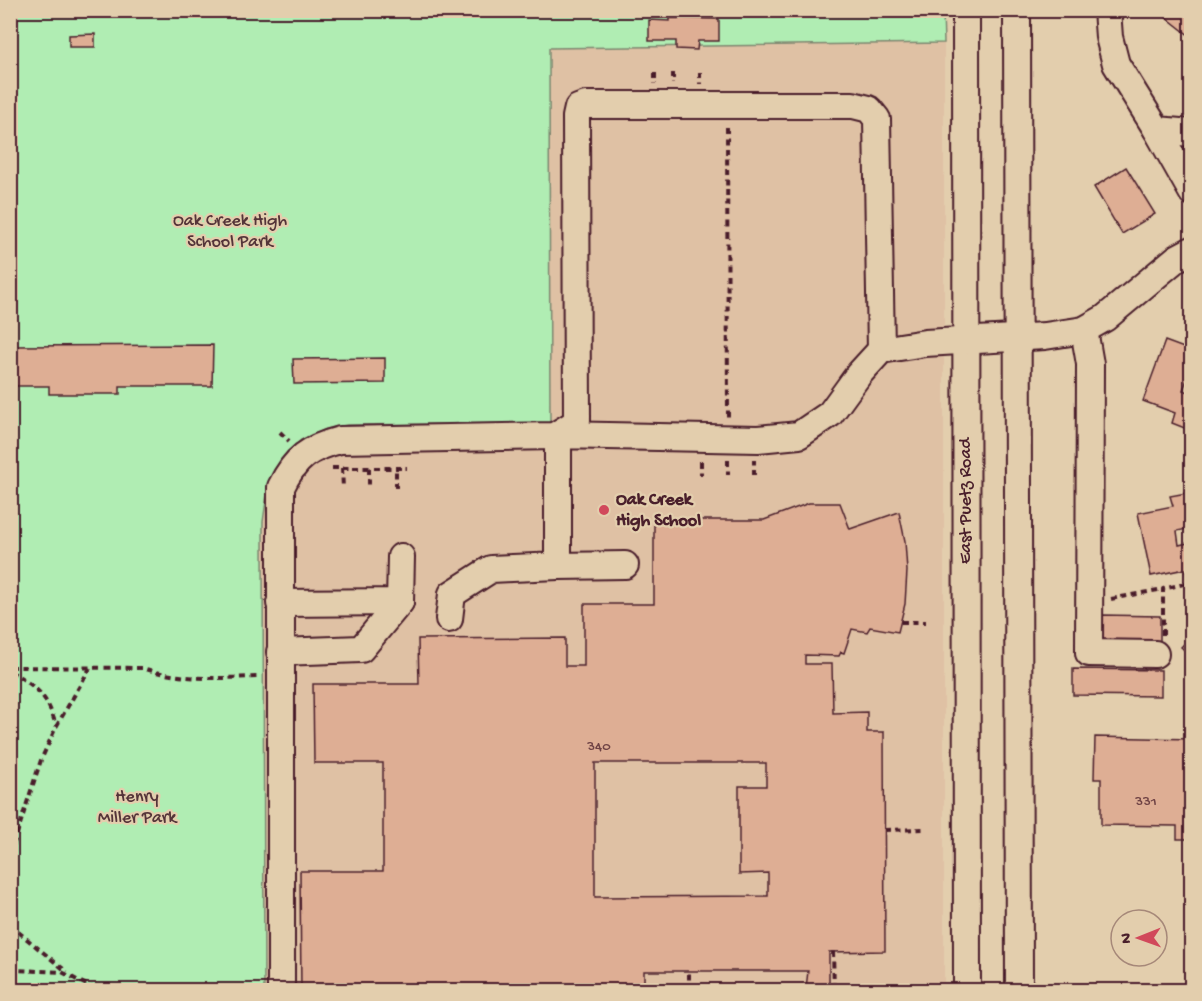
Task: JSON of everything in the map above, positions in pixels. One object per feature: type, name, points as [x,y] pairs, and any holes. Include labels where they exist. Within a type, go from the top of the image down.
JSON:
[{"type":"street","name":"East Puetz Road","points":[[966,10],[968,990]]},
{"type":"street","points":[[1017,10],[1019,990]]},
{"type":"street","points":[[1107,10],[1109,37],[1116,64],[1157,130],[1191,192]]},
{"type":"street","points":[[558,435],[577,420],[576,117],[578,108],[586,105],[853,105],[869,109],[878,119],[881,350]]},
{"type":"street","points":[[1157,130],[1191,133]]},
{"type":"street","points":[[281,990],[281,487],[298,460],[312,450],[340,440],[558,435],[758,439],[799,435],[830,414],[858,374],[881,350],[901,346],[1084,330],[1106,318],[1177,258],[1191,250]]},
{"type":"street","points":[[1084,330],[1090,364],[1089,653],[1155,654]]},
{"type":"street","points":[[558,435],[558,566]]},
{"type":"street","points":[[280,663],[361,649],[400,602],[401,557]]},
{"type":"street","points":[[448,619],[452,594],[491,569],[625,565]]},
{"type":"street","points":[[280,603],[400,602]]},
{"type":"path","points":[[727,126],[728,415]]},
{"type":"path","points":[[280,432],[291,444]]},
{"type":"path","points":[[728,453],[728,475]]},
{"type":"path","points":[[321,468],[406,468]]},
{"type":"path","points":[[342,468],[343,488]]},
{"type":"path","points":[[369,468],[369,489]]},
{"type":"path","points":[[396,468],[396,488]]},
{"type":"path","points":[[1089,603],[1191,582]]},
{"type":"path","points":[[1155,654],[1164,654],[1163,589]]},
{"type":"path","points":[[901,622],[926,622]]},
{"type":"path","points":[[10,669],[142,668],[162,674],[197,679],[280,663]]},
{"type":"path","points":[[10,855],[41,760],[56,727],[90,668]]},
{"type":"path","points":[[10,669],[31,683],[50,704],[56,727]]},
{"type":"path","points":[[885,830],[926,829]]},
{"type":"path","points":[[10,925],[76,979]]},
{"type":"path","points":[[834,951],[834,990]]},
{"type":"path","points":[[10,971],[62,972],[96,990]]},
{"type":"path","points":[[689,971],[689,990]]},
{"type":"shaded area","name":"Oak Creek High School","points":[[944,43],[944,990],[264,990],[263,522],[268,487],[282,460],[301,440],[336,426],[550,423],[549,48]]},
{"type":"green space","name":"Oak Creek High School Park","points":[[10,11],[943,11],[944,43],[549,48],[550,423],[347,425],[326,429],[301,440],[282,460],[268,487],[263,522],[264,990],[11,990]]},
{"type":"building","points":[[1157,10],[1192,10],[1192,34],[1190,36]]},
{"type":"building","points":[[670,18],[719,19],[719,41],[698,41],[697,50],[676,49],[676,41],[649,41],[649,20],[670,21]]},
{"type":"building","points":[[95,34],[95,47],[69,47],[69,35]]},
{"type":"building","points":[[1126,167],[1155,214],[1122,234],[1094,187]]},
{"type":"building","points":[[1165,341],[1192,351],[1192,378],[1188,377],[1183,390],[1192,393],[1192,431],[1172,423],[1175,413],[1143,401]]},
{"type":"building","points":[[213,345],[212,386],[120,386],[120,394],[49,394],[49,386],[10,386],[10,346]]},
{"type":"building","points":[[385,358],[385,383],[294,384],[293,359]]},
{"type":"building","points":[[1192,492],[1192,528],[1177,531],[1179,545],[1192,542],[1192,578],[1187,579],[1185,569],[1151,576],[1138,513],[1173,506],[1170,496]]},
{"type":"building","points":[[809,503],[840,503],[850,529],[899,512],[905,541],[907,571],[905,604],[898,632],[870,627],[867,632],[852,629],[844,653],[841,652],[839,656],[805,655],[805,664],[832,664],[833,713],[867,712],[867,732],[884,732],[885,951],[829,952],[829,986],[818,988],[806,988],[808,971],[644,971],[644,985],[622,985],[622,990],[301,990],[300,871],[383,871],[383,763],[314,763],[313,684],[419,684],[418,639],[565,638],[565,666],[584,666],[584,604],[654,604],[654,520],[764,520]],"holes":[[[595,763],[766,763],[766,786],[739,786],[739,874],[768,873],[768,896],[595,897]]]},
{"type":"building","points":[[1102,615],[1160,616],[1160,641],[1102,640]]},
{"type":"building","points":[[1192,636],[1192,657],[1181,647]]},
{"type":"building","points":[[1073,669],[1161,670],[1161,696],[1073,695]]},
{"type":"building","points":[[1095,737],[1192,739],[1192,839],[1177,839],[1177,826],[1101,825],[1101,779],[1094,779]]},
{"type":"place","name":"Oak Creek High School","points":[[604,510]]},
{"type":"park label","name":"Henry Miller Park","points":[[137,807]]}]
